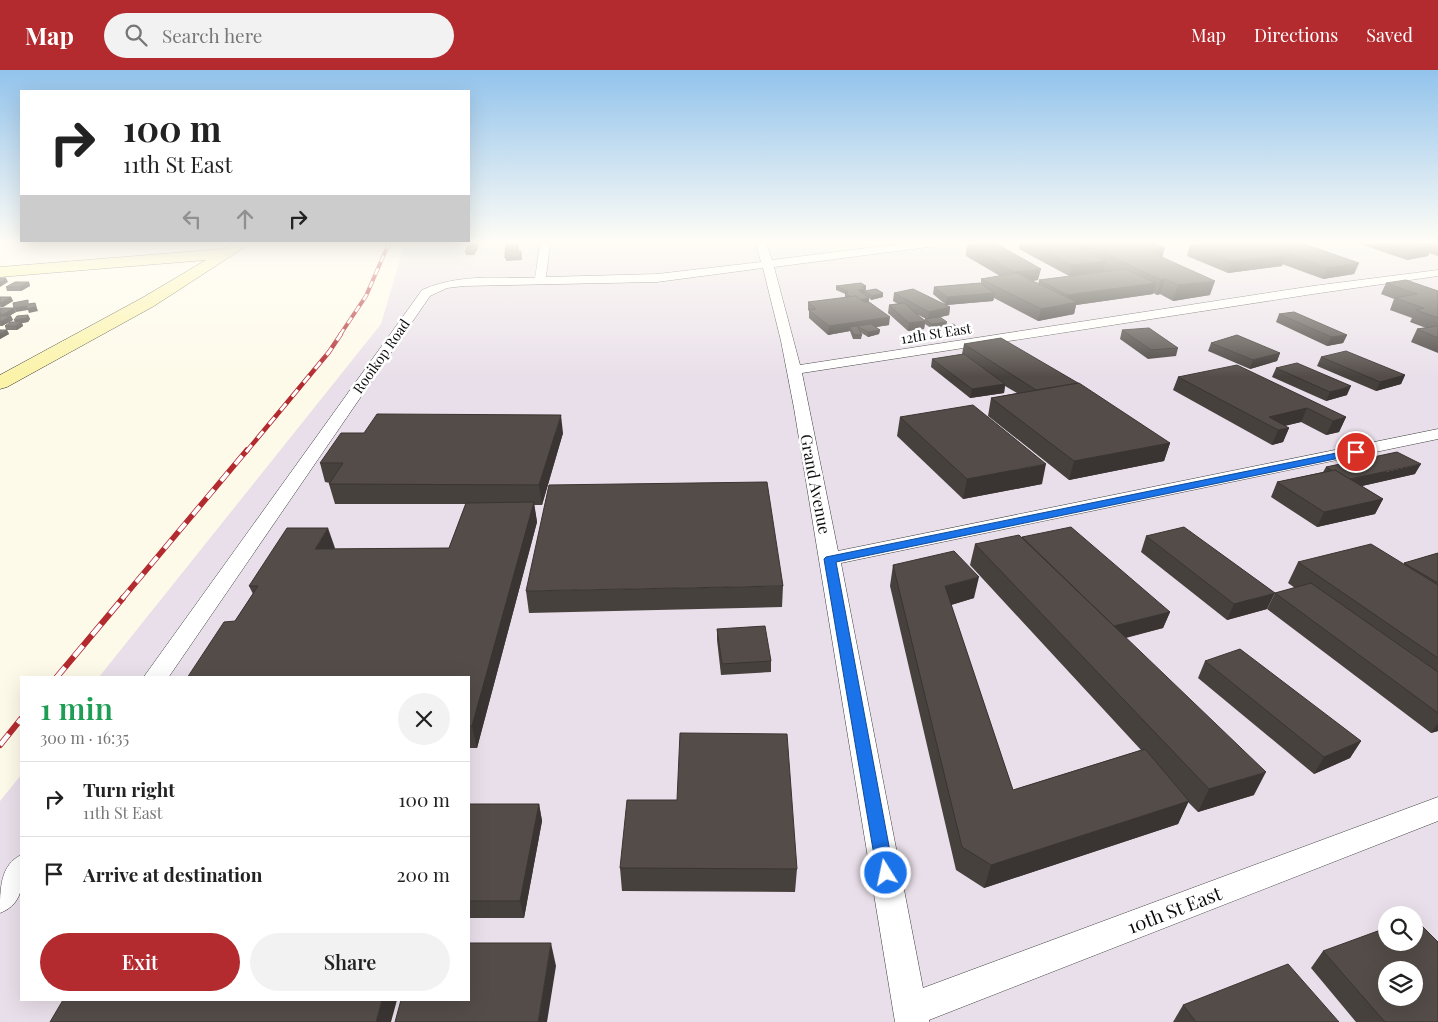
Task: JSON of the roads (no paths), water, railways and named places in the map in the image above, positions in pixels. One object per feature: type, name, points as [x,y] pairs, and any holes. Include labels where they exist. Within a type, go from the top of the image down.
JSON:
[{"type":"street","points":[[0,382],[172,287]]},
{"type":"street","name":"Rooikop Road","points":[[156,676],[426,293],[439,287]]},
{"type":"street","name":"Grand Avenue","points":[[773,287],[794,370],[830,559],[911,1016]]},
{"type":"street","name":"12th St East","points":[[794,370],[1333,287]]},
{"type":"street","points":[[830,559],[1438,434]]},
{"type":"street","name":"10th St East","points":[[911,1016],[1438,809]]},
{"type":"street","points":[[0,899],[20,869]]},
{"type":"railway","points":[[340,335],[370,287]]},
{"type":"railway","points":[[246,452],[329,352],[341,334]]},
{"type":"railway","points":[[122,599],[247,450]]},
{"type":"railway","points":[[58,676],[123,598]]},
{"type":"railway","points":[[0,745],[20,720]]}]
